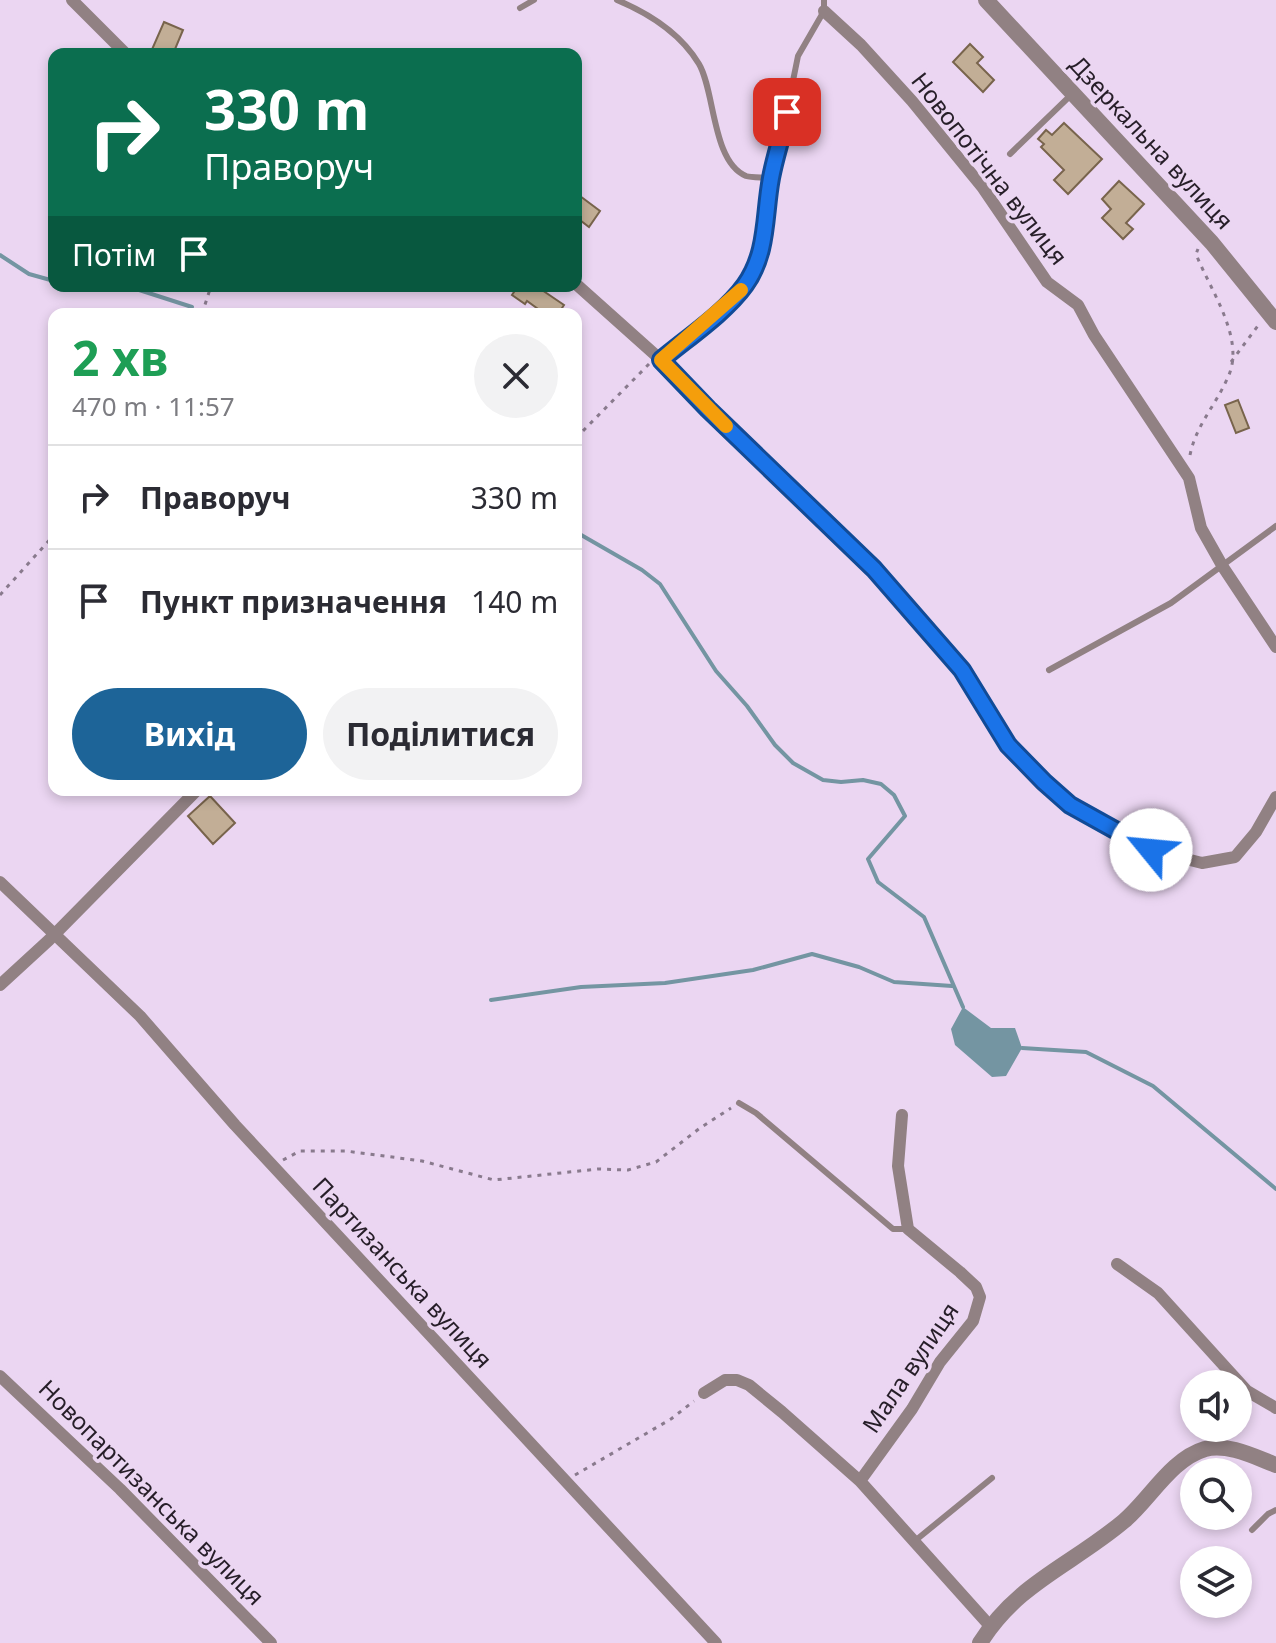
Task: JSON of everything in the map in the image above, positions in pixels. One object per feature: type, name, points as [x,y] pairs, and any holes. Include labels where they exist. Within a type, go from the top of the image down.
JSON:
[{"type":"street","points":[[72,0],[120,48]]},
{"type":"street","name":"Дзеркальна вулиця","points":[[986,0],[1203,235],[1272,317]]},
{"type":"street","name":"Новопотічна вулиця","points":[[824,6],[912,101],[983,188],[1047,282],[1078,305],[1094,335],[1189,478],[1201,528],[1276,647]]},
{"type":"street","points":[[582,289],[659,358],[874,569],[962,670],[1008,745],[1070,805],[1151,850],[1202,863],[1235,857],[1256,832],[1276,797]]},
{"type":"street","points":[[0,985],[55,934],[191,796]]},
{"type":"street","name":"Партизанська вулиця","points":[[0,882],[140,1016],[273,1166],[716,1643]]},
{"type":"street","points":[[902,1115],[898,1166],[908,1229]]},
{"type":"street","name":"Мала вулиця","points":[[860,1481],[912,1409],[940,1362],[973,1321],[980,1297],[976,1287],[908,1229]]},
{"type":"street","points":[[1117,1264],[1158,1293],[1228,1370]]},
{"type":"street","name":"Новопартизанська вулиця","points":[[0,1376],[120,1489],[271,1643]]},
{"type":"street","points":[[704,1393],[725,1380],[737,1380],[749,1385],[860,1481],[990,1626]]},
{"type":"street","points":[[1252,1394],[1276,1408]]},
{"type":"street","points":[[980,1643],[990,1626],[1020,1594],[1124,1521],[1193,1453],[1209,1448],[1230,1449],[1276,1465]]},
{"type":"lane","points":[[520,8],[534,0]]},
{"type":"lane","points":[[617,0],[638,8],[658,21],[680,41],[700,65],[720,142],[734,166],[746,176],[771,178]]},
{"type":"lane","points":[[659,358],[727,304],[744,287],[757,265],[766,227],[771,178],[798,56],[824,6]]},
{"type":"lane","points":[[1010,154],[1073,93]]},
{"type":"lane","points":[[1049,670],[1171,603],[1276,526]]},
{"type":"lane","points":[[739,1103],[756,1113],[893,1229],[908,1229]]},
{"type":"lane","points":[[1209,1448],[1211,1442]]},
{"type":"lane","points":[[916,1540],[992,1478]]},
{"type":"lane","points":[[1252,1530],[1276,1510]]},
{"type":"path","points":[[1189,478],[1194,435],[1230,374],[1233,342],[1228,322],[1196,254],[1203,235]]},
{"type":"path","points":[[1231,362],[1272,317]]},
{"type":"path","points":[[582,432],[659,358]]},
{"type":"path","points":[[0,595],[48,542]]},
{"type":"path","points":[[273,1166],[300,1151],[346,1151],[422,1161],[494,1180],[598,1169],[628,1170],[656,1162],[739,1103]]},
{"type":"path","points":[[565,1481],[671,1419],[704,1393]]},
{"type":"water","points":[[963,1007],[991,1028],[1015,1028],[1022,1048],[1006,1076],[992,1077],[955,1045],[951,1029]]},
{"type":"building","points":[[164,22],[183,30],[176,48],[153,48]]},
{"type":"building","points":[[970,44],[983,57],[977,63],[994,80],[983,92],[953,62]]},
{"type":"building","points":[[1064,123],[1102,159],[1068,194],[1054,180],[1064,170],[1041,147],[1044,144],[1038,139],[1046,130],[1052,135]]},
{"type":"building","points":[[1119,181],[1144,204],[1126,223],[1133,229],[1123,239],[1102,218],[1111,209],[1102,199]]},
{"type":"building","points":[[582,198],[600,211],[589,227],[582,222]]},
{"type":"building","points":[[514,292],[545,292],[564,305],[562,308],[537,308],[512,295]]},
{"type":"building","points":[[1238,400],[1249,428],[1236,433],[1225,405]]},
{"type":"building","points":[[210,796],[235,823],[213,844],[188,816]]},
{"type":"waterway","points":[[0,255],[29,274],[48,279]]},
{"type":"waterway","points":[[145,292],[192,307]]},
{"type":"waterway","points":[[582,535],[660,584],[716,671],[793,763],[823,780],[863,780],[881,784],[894,795],[905,816],[868,859],[878,882],[924,917],[963,1007]]},
{"type":"waterway","points":[[491,1000],[581,987],[665,983],[753,970],[812,954],[859,967],[894,982],[952,986]]},
{"type":"waterway","points":[[1022,1048],[1086,1052],[1153,1086],[1276,1189]]},
{"type":"slow traffic","points":[[726,426],[661,360],[741,290]]},
{"type":"route","points":[[787,112],[771,178],[766,227],[757,265],[744,287],[727,304],[661,360],[874,569],[962,670],[1008,745],[1044,782],[1070,805],[1151,850]]}]
